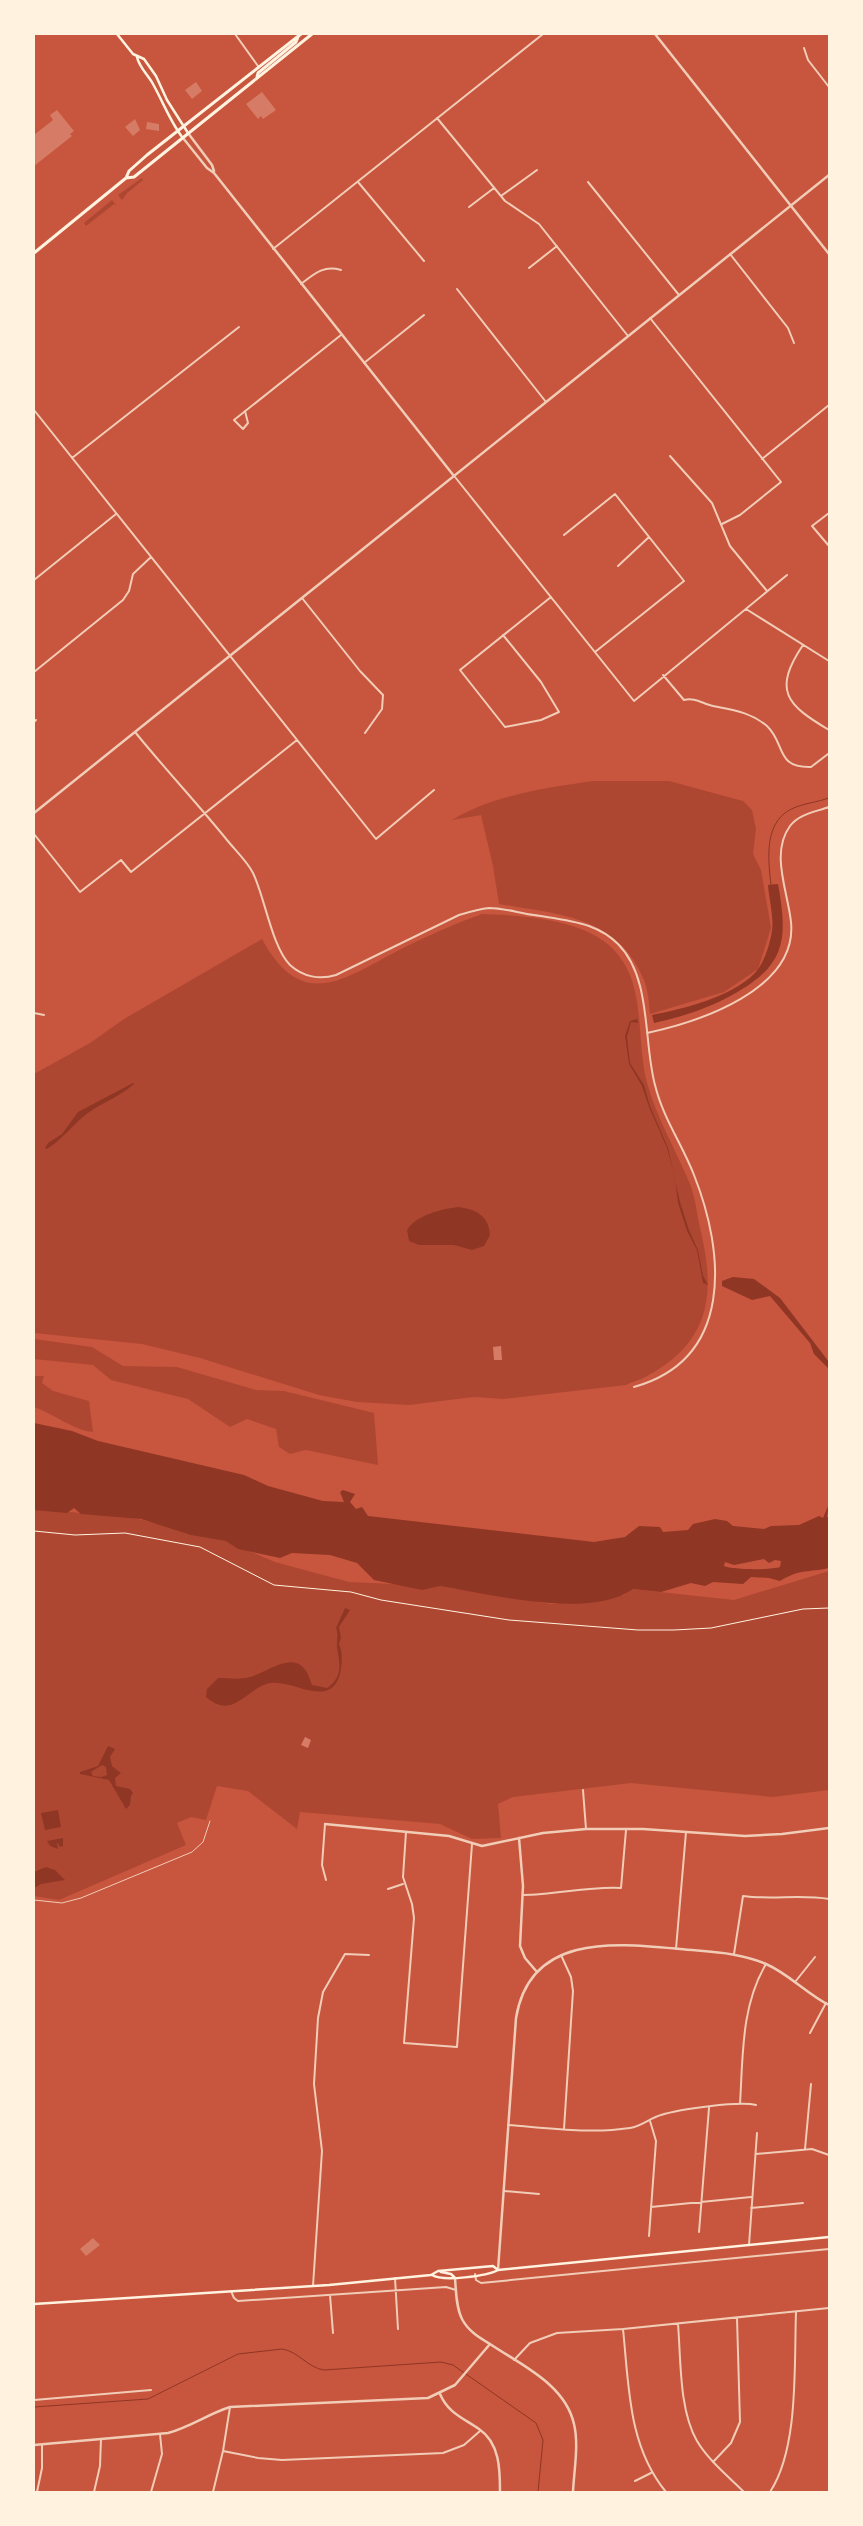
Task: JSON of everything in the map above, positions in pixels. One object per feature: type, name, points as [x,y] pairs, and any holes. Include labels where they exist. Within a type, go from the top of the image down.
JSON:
[{"type":"main road","points":[[117,34],[137,57],[138,63],[182,137]]},
{"type":"main road","points":[[126,178],[134,177],[312,34]]},
{"type":"main road","points":[[34,253],[126,178],[129,170],[300,35]]},
{"type":"main road","points":[[257,78],[258,73],[296,42],[300,35]]},
{"type":"main road","points":[[137,57],[144,59],[156,76],[167,100],[188,133]]},
{"type":"main road","points":[[432,2275],[437,2279],[455,2278],[498,2270],[829,2237]]},
{"type":"main road","points":[[34,2304],[313,2286],[432,2275],[440,2271],[493,2266],[498,2270]]},
{"type":"main road","points":[[440,2271],[450,2274],[455,2278]]},
{"type":"street","points":[[235,34],[259,67]]},
{"type":"street","points":[[273,249],[543,34]]},
{"type":"street","points":[[655,34],[829,254]]},
{"type":"street","points":[[804,48],[808,60],[829,87]]},
{"type":"street","points":[[437,118],[510,206],[536,222],[628,336]]},
{"type":"street","points":[[188,133],[212,165],[214,172],[273,249],[634,701],[663,675],[787,575]]},
{"type":"street","points":[[182,137],[207,168],[214,172]]},
{"type":"street","points":[[501,196],[537,170]]},
{"type":"street","points":[[34,813],[829,174]]},
{"type":"street","points":[[358,182],[424,261]]},
{"type":"street","points":[[588,182],[679,295]]},
{"type":"street","points":[[469,207],[494,188]]},
{"type":"street","points":[[529,268],[557,246]]},
{"type":"street","points":[[730,254],[788,328],[794,343]]},
{"type":"street","points":[[301,284],[321,270],[332,268],[340,270]]},
{"type":"street","points":[[456,289],[546,402]]},
{"type":"street","points":[[364,363],[424,315]]},
{"type":"street","points":[[650,318],[781,482],[740,515],[722,524]]},
{"type":"street","points":[[72,458],[240,327]]},
{"type":"street","points":[[245,411],[248,423],[243,429],[234,420],[245,411],[341,335]]},
{"type":"street","points":[[762,459],[829,404]]},
{"type":"street","points":[[34,411],[376,839],[434,790]]},
{"type":"street","points":[[670,456],[707,496],[722,524],[730,546],[767,592]]},
{"type":"street","points":[[564,535],[615,494],[684,581],[595,652]]},
{"type":"street","points":[[829,513],[812,526],[829,546]]},
{"type":"street","points":[[34,580],[116,514]]},
{"type":"street","points":[[618,566],[649,537]]},
{"type":"street","points":[[34,672],[123,600],[129,591],[133,574],[151,557]]},
{"type":"street","points":[[503,635],[541,682],[559,712],[541,720],[505,727],[460,670],[503,635],[551,597]]},
{"type":"street","points":[[302,598],[360,671],[383,695],[382,709],[365,732]]},
{"type":"street","points":[[746,609],[829,661]]},
{"type":"street","points":[[803,645],[789,668],[786,678],[788,692],[798,710],[829,730]]},
{"type":"street","points":[[663,675],[684,700],[690,698],[713,706],[734,708],[765,725],[775,736],[782,756],[789,762],[811,767],[828,754]]},
{"type":"street","points":[[135,732],[253,872],[280,950],[288,964],[302,973],[317,978],[331,976],[459,915],[480,909],[509,910],[583,924],[600,931],[618,944],[633,966],[638,979],[652,1074],[661,1104],[701,1193],[709,1225],[717,1280],[711,1314],[692,1349],[663,1376],[634,1387]]},
{"type":"street","points":[[34,834],[80,892],[121,860],[131,872],[297,740]]},
{"type":"street","points":[[647,1033],[672,1028],[735,1003],[755,992],[775,971],[786,950],[791,928],[780,854],[784,835],[794,820],[829,807]]},
{"type":"street","points":[[34,1013],[44,1015]]},
{"type":"street","points":[[583,1790],[586,1829]]},
{"type":"street","points":[[326,1880],[322,1865],[325,1824],[449,1836],[472,1844],[487,1845],[519,1838],[586,1829],[626,1828],[756,1836],[829,1828]]},
{"type":"street","points":[[523,1895],[546,1895],[591,1888],[621,1888],[626,1828]]},
{"type":"street","points":[[406,1831],[403,1884],[412,1904],[414,1918],[404,2043],[456,2047],[472,1844]]},
{"type":"street","points":[[676,1949],[686,1832]]},
{"type":"street","points":[[519,1838],[523,1895],[520,1946],[525,1958],[537,1972]]},
{"type":"street","points":[[388,1889],[403,1884]]},
{"type":"street","points":[[734,1954],[743,1896],[772,1899],[812,1897],[829,1899]]},
{"type":"street","points":[[498,2270],[517,2010],[526,1986],[537,1972],[561,1955],[604,1945],[734,1954],[766,1964],[829,2005]]},
{"type":"street","points":[[313,2286],[322,2151],[314,2084],[318,2018],[323,1992],[345,1954],[369,1955]]},
{"type":"street","points":[[561,1955],[571,1977],[573,1991],[564,2129]]},
{"type":"street","points":[[795,1982],[815,1957]]},
{"type":"street","points":[[740,2104],[747,2013],[756,1982],[766,1964]]},
{"type":"street","points":[[810,2033],[826,2004]]},
{"type":"street","points":[[805,2149],[811,2084]]},
{"type":"street","points":[[508,2125],[616,2130],[639,2126],[665,2114],[740,2104],[756,2105]]},
{"type":"street","points":[[700,2232],[709,2108]]},
{"type":"street","points":[[649,2236],[656,2141],[650,2121]]},
{"type":"street","points":[[749,2244],[757,2133]]},
{"type":"street","points":[[756,2154],[816,2149],[829,2155]]},
{"type":"street","points":[[504,2191],[539,2194]]},
{"type":"street","points":[[651,2207],[752,2197]]},
{"type":"street","points":[[751,2208],[803,2203]]},
{"type":"street","points":[[475,2274],[476,2280],[481,2283],[829,2249]]},
{"type":"street","points":[[395,2278],[398,2329]]},
{"type":"street","points":[[455,2278],[462,2320],[475,2334],[555,2389],[569,2409],[574,2423],[576,2439],[573,2492]]},
{"type":"street","points":[[231,2291],[234,2298],[238,2301],[446,2287],[456,2290]]},
{"type":"street","points":[[330,2295],[332,2333]]},
{"type":"street","points":[[514,2360],[530,2343],[557,2333],[623,2330],[829,2308]]},
{"type":"street","points":[[770,2492],[782,2471],[788,2448],[796,2312]]},
{"type":"street","points":[[713,2462],[731,2443],[740,2422],[737,2318]]},
{"type":"street","points":[[678,2324],[688,2418],[697,2441],[713,2462],[744,2492]]},
{"type":"street","points":[[623,2330],[634,2424],[642,2455],[666,2492]]},
{"type":"street","points":[[34,2445],[160,2434],[187,2427],[214,2412],[230,2407],[420,2399],[440,2394],[449,2389],[467,2373],[490,2344]]},
{"type":"street","points":[[34,2400],[151,2390]]},
{"type":"street","points":[[440,2394],[452,2412],[481,2430],[491,2442],[498,2457],[500,2492]]},
{"type":"street","points":[[213,2492],[223,2451],[230,2407]]},
{"type":"street","points":[[223,2451],[258,2458],[282,2460],[443,2453],[464,2445],[481,2430]]},
{"type":"street","points":[[151,2492],[162,2454],[160,2434]]},
{"type":"street","points":[[94,2492],[100,2466],[101,2439]]},
{"type":"street","points":[[36,2492],[42,2468],[42,2444]]},
{"type":"street","points":[[635,2481],[652,2473]]},
{"type":"lane","points":[[34,1900],[62,1903],[82,1898],[192,1852],[203,1842],[210,1821]]},
{"type":"path","points":[[34,1531],[75,1535],[126,1533],[200,1547],[274,1585],[351,1592],[381,1600],[508,1620],[638,1630],[674,1630],[711,1628],[803,1609],[829,1608]]},
{"type":"shaded area","points":[[142,178],[143,180],[127,193],[122,200],[118,195]]},
{"type":"shaded area","points":[[112,200],[117,206],[114,204],[86,226],[84,223]]},
{"type":"shaded area","points":[[593,781],[669,781],[743,801],[752,810],[756,829],[753,854],[761,870],[771,928],[758,969],[724,992],[650,1014],[644,980],[633,959],[619,943],[602,930],[564,916],[499,904],[493,866],[481,815],[452,820],[485,804],[520,794]]},
{"type":"shaded area","points":[[778,884],[783,920],[782,935],[779,949],[773,961],[764,972],[751,983],[715,1004],[685,1015],[654,1023],[652,1015],[706,1001],[733,989],[754,974],[766,954],[772,931],[768,885]]},
{"type":"shaded area","points":[[482,914],[532,917],[584,930],[611,947],[623,961],[631,977],[638,1011],[647,1083],[656,1109],[692,1190],[706,1255],[708,1277],[707,1297],[703,1316],[695,1333],[684,1349],[668,1363],[645,1377],[626,1385],[504,1399],[474,1397],[409,1405],[357,1402],[319,1395],[200,1358],[142,1344],[34,1333],[34,1074],[90,1043],[124,1019],[262,939],[277,962],[293,976],[309,983],[325,983],[343,979],[421,939]]},
{"type":"shaded area","points":[[637,1019],[638,1023],[631,1022],[627,1037],[630,1063],[644,1085],[650,1106],[668,1148],[673,1170],[667,1148],[649,1107],[642,1086],[629,1064],[625,1036],[630,1021]]},
{"type":"shaded area","points":[[133,1083],[123,1092],[88,1113],[53,1145],[47,1149],[45,1148],[48,1143],[62,1134],[78,1112]]},
{"type":"shaded area","points":[[675,1181],[689,1230],[698,1250],[703,1276],[708,1285],[703,1283],[697,1250],[687,1231],[678,1203]]},
{"type":"shaded area","points":[[458,1207],[476,1212],[484,1218],[490,1235],[484,1246],[472,1250],[454,1245],[419,1245],[409,1241],[407,1230],[417,1220],[437,1211]]},
{"type":"shaded area","points":[[733,1277],[754,1279],[780,1298],[829,1362],[829,1369],[814,1354],[810,1343],[770,1296],[752,1300],[722,1286],[722,1281]]},
{"type":"shaded area","points":[[34,1339],[92,1347],[123,1366],[177,1367],[256,1390],[284,1391],[374,1413],[378,1465],[306,1450],[290,1454],[279,1447],[276,1429],[247,1419],[230,1427],[188,1399],[111,1380],[93,1365],[34,1359]]},
{"type":"shaded area","points":[[34,1376],[44,1376],[42,1383],[53,1391],[89,1401],[93,1432],[79,1429],[34,1407]]},
{"type":"shaded area","points":[[34,1423],[72,1431],[98,1441],[244,1475],[268,1486],[323,1501],[344,1502],[340,1492],[343,1490],[355,1494],[350,1502],[356,1509],[362,1507],[368,1516],[594,1542],[625,1537],[639,1526],[660,1527],[663,1532],[688,1530],[693,1524],[715,1519],[727,1521],[733,1526],[764,1529],[771,1526],[799,1525],[819,1516],[823,1518],[829,1504],[827,1517],[829,1517],[829,1568],[799,1572],[780,1581],[751,1577],[743,1584],[713,1582],[705,1586],[691,1583],[661,1592],[633,1589],[614,1598],[592,1603],[566,1604],[512,1599],[440,1586],[422,1590],[374,1580],[357,1563],[330,1555],[292,1553],[280,1558],[238,1549],[226,1541],[191,1535],[141,1519],[81,1514],[74,1508],[67,1513],[34,1510]],"holes":[[[764,1559],[769,1563],[775,1560],[781,1561],[780,1567],[769,1569],[744,1569],[724,1566],[725,1562],[734,1565]]]},
{"type":"shaded area","points":[[34,1509],[130,1517],[226,1541],[275,1562],[349,1582],[440,1586],[552,1604],[624,1595],[632,1589],[734,1600],[829,1571],[829,1790],[773,1797],[631,1783],[513,1797],[498,1804],[501,1838],[472,1839],[440,1824],[300,1812],[297,1829],[248,1791],[217,1786],[206,1820],[191,1817],[177,1823],[186,1845],[59,1900],[34,1896]]},
{"type":"shaded area","points":[[345,1608],[350,1610],[339,1627],[341,1638],[339,1644],[342,1659],[340,1674],[335,1685],[328,1690],[320,1692],[279,1683],[270,1683],[261,1686],[239,1701],[224,1706],[206,1697],[207,1689],[218,1678],[246,1678],[287,1663],[301,1665],[312,1685],[327,1688],[338,1675],[339,1659],[336,1628]]},
{"type":"shaded area","points":[[108,1746],[115,1749],[110,1757],[112,1766],[121,1773],[115,1778],[116,1786],[130,1789],[133,1793],[130,1805],[126,1809],[109,1780],[80,1774],[80,1772],[98,1766]],"holes":[[[102,1765],[106,1767],[107,1775],[101,1777],[93,1776],[91,1772]]]},
{"type":"shaded area","points":[[58,1810],[61,1827],[45,1830],[41,1813]]},
{"type":"shaded area","points":[[63,1838],[63,1846],[60,1847],[57,1842],[58,1849],[50,1846],[47,1841]]},
{"type":"shaded area","points":[[46,1867],[55,1870],[65,1880],[41,1884],[34,1888],[34,1872]]},
{"type":"building","points":[[196,82],[202,91],[192,99],[185,90]]},
{"type":"building","points":[[262,92],[276,110],[263,119],[261,116],[258,119],[246,104]]},
{"type":"building","points":[[57,110],[74,131],[70,134],[72,136],[34,166],[34,135],[53,120],[50,115]]},
{"type":"building","points":[[135,119],[140,130],[133,136],[125,127]]},
{"type":"building","points":[[147,122],[159,124],[159,131],[146,129]]},
{"type":"building","points":[[501,1346],[502,1360],[494,1360],[493,1347]]},
{"type":"building","points":[[305,1737],[311,1740],[308,1748],[301,1745]]},
{"type":"building","points":[[93,2238],[100,2245],[86,2256],[80,2249]]},
{"type":"waterway","points":[[771,885],[769,863],[770,840],[778,820],[785,813],[796,807],[829,798]]},
{"type":"waterway","points":[[34,2407],[148,2399],[238,2354],[282,2349],[288,2350],[318,2369],[324,2370],[441,2362],[453,2365],[536,2423],[543,2440],[538,2492]]}]
